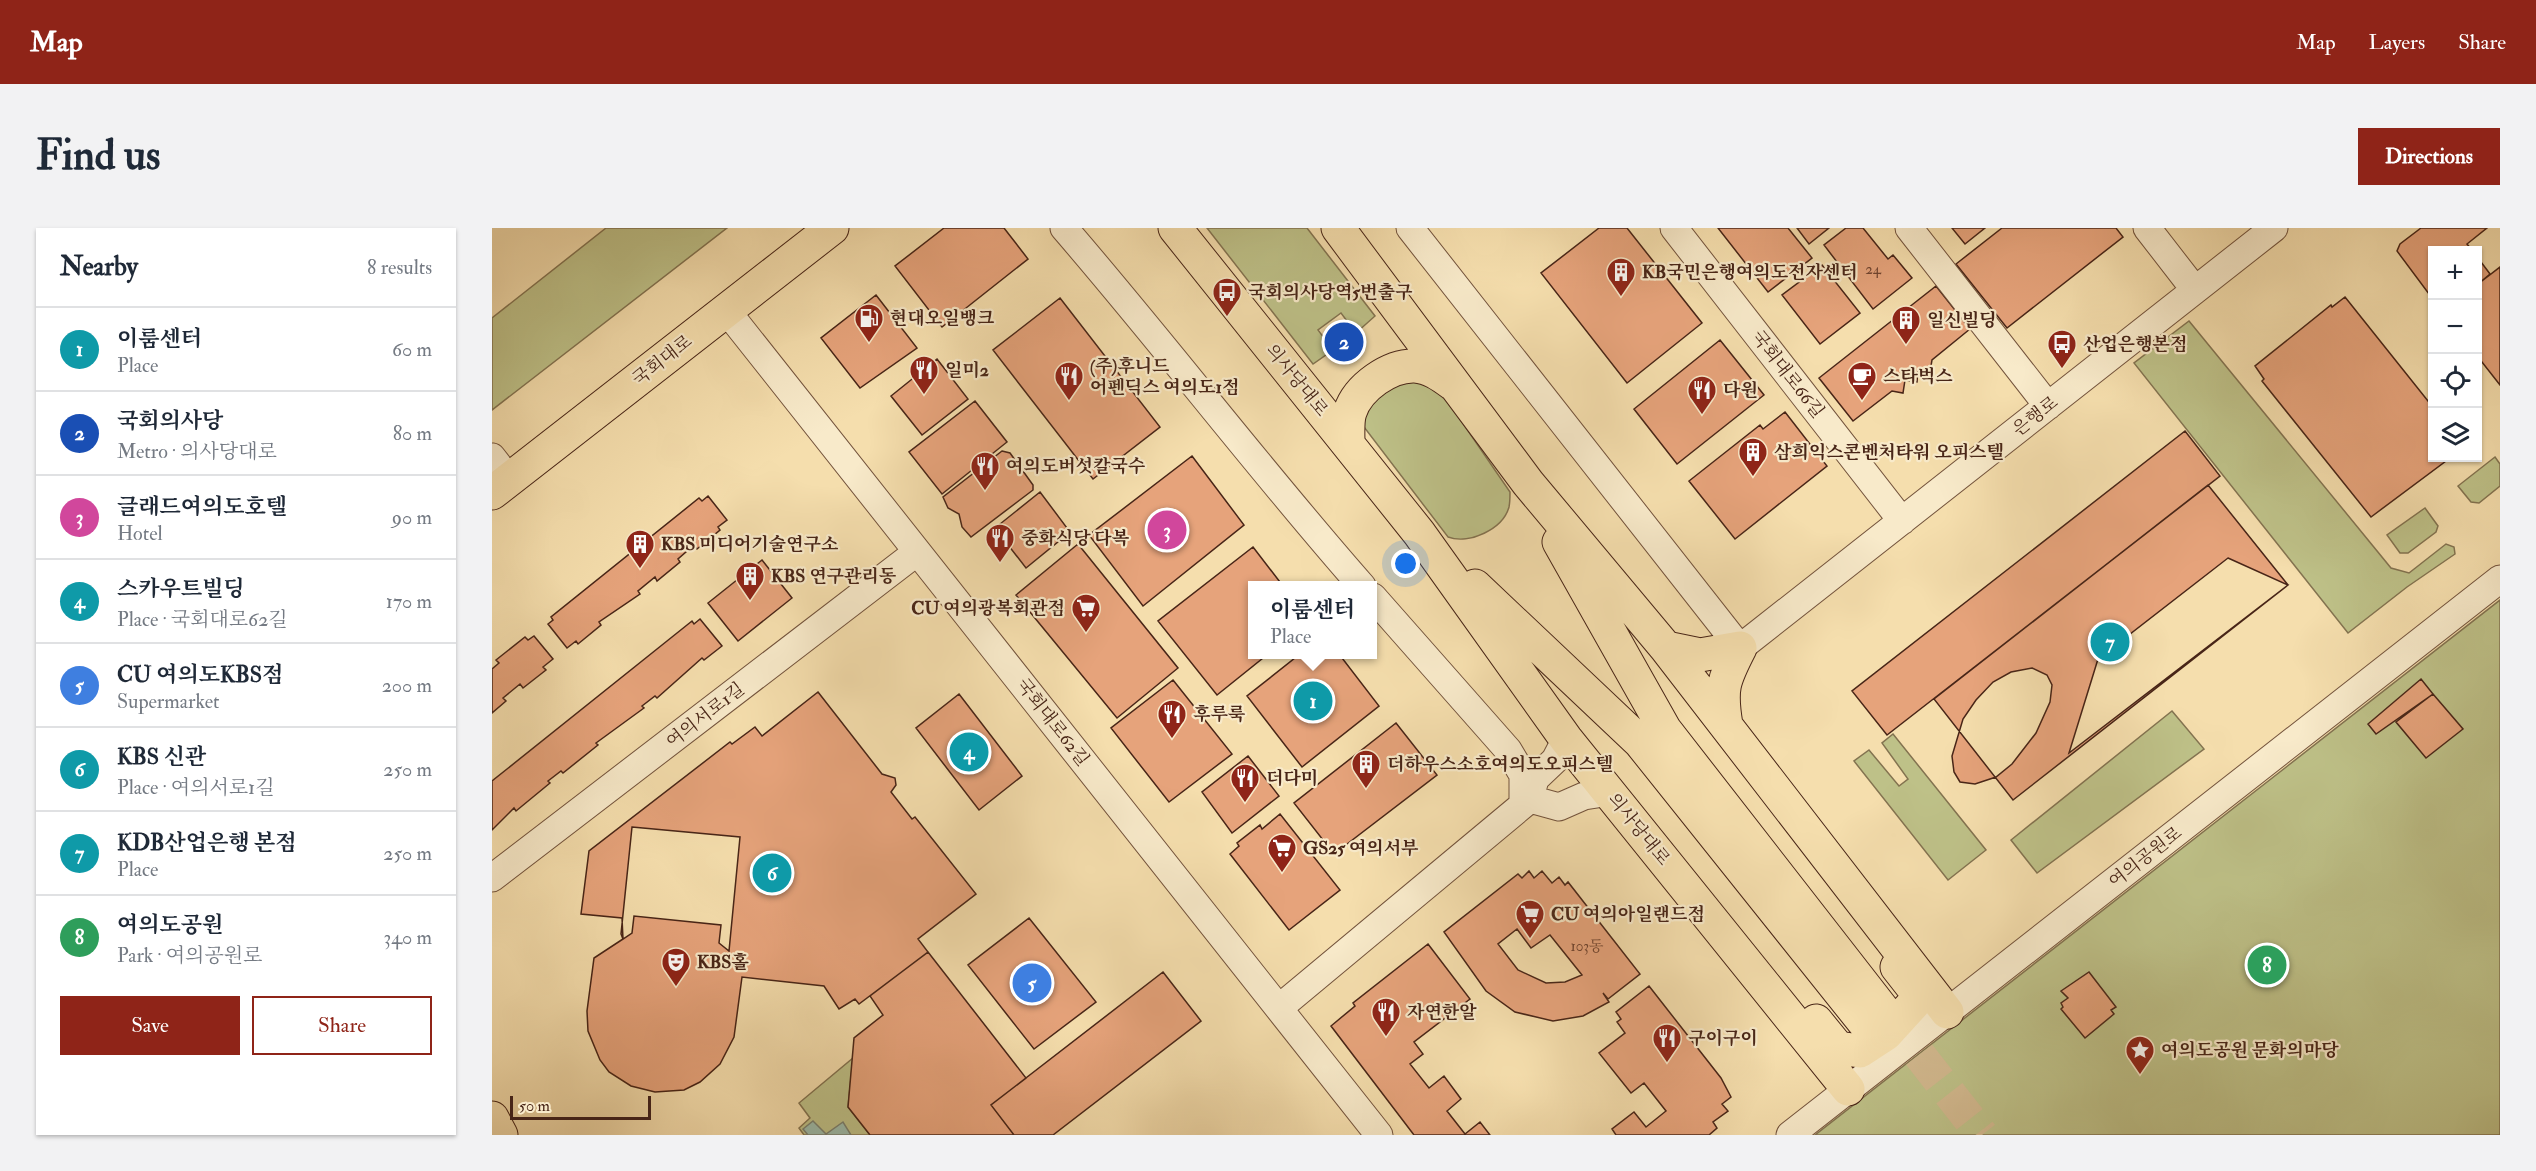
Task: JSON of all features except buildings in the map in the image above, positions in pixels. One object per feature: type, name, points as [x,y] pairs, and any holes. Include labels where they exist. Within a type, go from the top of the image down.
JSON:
[{"type":"main road","name":"국회대로","points":[[498,476],[726,310],[832,228]]},
{"type":"main road","name":"의사당대로","points":[[1175,228],[1419,533],[1566,739],[1848,1089]]},
{"type":"main road","name":"의사당대로","points":[[1338,228],[1528,483],[1666,648],[1947,1012]]},
{"type":"main road","points":[[1348,444],[1349,413],[1358,397],[1374,381],[1395,369],[1416,366],[1436,372],[1457,387]]},
{"type":"main road","name":"의사당대로","points":[[1419,533],[1640,742],[1875,1018],[1665,730],[1582,585],[1528,483]]},
{"type":"main road","points":[[1666,648],[1700,655],[1740,648]]},
{"type":"main road","points":[[1726,725],[1721,695],[1727,672],[1740,648]]},
{"type":"main road","points":[[1759,979],[1815,1020],[1828,1039],[1845,1051],[1860,1051],[1886,1034],[1914,1006],[1916,995],[1893,962],[1864,905]]},
{"type":"main road","points":[[492,1118],[501,1135]]},
{"type":"street","points":[[1064,228],[1127,301],[1282,495],[1358,581]]},
{"type":"street","points":[[1410,228],[1740,648]]},
{"type":"street","name":"국회대로66길","points":[[1674,228],[1902,521]]},
{"type":"street","points":[[1909,228],[2048,406]]},
{"type":"street","points":[[2146,228],[2195,290]]},
{"type":"street","name":"은행로","points":[[1740,648],[2274,228]]},
{"type":"street","name":"국회대로62길","points":[[726,310],[1379,1135]]},
{"type":"street","name":"여의서로1길","points":[[492,878],[917,552]]},
{"type":"street","name":"여의공원로","points":[[1790,1135],[2500,579]]},
{"type":"street","points":[[1377,602],[1508,750],[1524,776],[1527,802]]},
{"type":"street","points":[[1279,1008],[1527,802],[1535,779],[1555,760],[1566,739]]},
{"type":"street","points":[[1527,802],[1559,807],[1584,796],[1610,792]]},
{"type":"green space","points":[[606,228],[727,228],[492,410],[492,318]]},
{"type":"green space","points":[[1207,228],[1307,228],[1375,316],[1356,333],[1341,313],[1318,330],[1333,350],[1313,364]]},
{"type":"green space","points":[[2189,321],[2391,568],[2409,573],[2446,544],[2454,547],[2455,554],[2407,587],[2348,633],[2134,363]]},
{"type":"green space","points":[[1405,375],[1440,390],[1510,492],[1506,515],[1493,528],[1484,533],[1466,539],[1448,537],[1364,427],[1361,410]]},
{"type":"green space","points":[[2495,457],[2500,464],[2500,486],[2479,503],[2471,502],[2458,486]]},
{"type":"green space","points":[[2425,508],[2438,526],[2436,532],[2408,553],[2400,553],[2387,535]]},
{"type":"green space","points":[[2500,600],[2500,1135],[1815,1135]]},
{"type":"green space","points":[[2172,711],[2204,749],[2037,873],[2011,840]]},
{"type":"green space","points":[[1893,734],[1986,850],[1948,880],[1854,761],[1869,750],[1899,786],[1908,779],[1882,743]]},
{"type":"green space","points":[[853,1058],[848,1107],[870,1135],[804,1135],[799,1128],[810,1118],[799,1103]]},
{"type":"shaded area","points":[[813,1121],[826,1134],[843,1122],[851,1135],[808,1135],[803,1129]]},
{"type":"tunnel","points":[[1889,1016],[1982,1135]]},
{"type":"place","name":"KB국민은행여의도전자센터","points":[[1621,298]]},
{"type":"place","name":"국회의사당역5번출구","points":[[1227,318]]},
{"type":"place","name":"국회의사당","points":[[1344,342]]},
{"type":"place","name":"현대오일뱅크","points":[[869,344]]},
{"type":"place","name":"일신빌딩","points":[[1906,346]]},
{"type":"place","name":"산업은행본점","points":[[2062,370]]},
{"type":"place","name":"일미2","points":[[924,396]]},
{"type":"place","name":"(주)후니드 어펜딕스 여의도1점","points":[[1069,402]]},
{"type":"place","name":"스타벅스","points":[[1862,402]]},
{"type":"place","name":"다원","points":[[1702,416]]},
{"type":"place","name":"삼희익스콘벤처타워 오피스텔","points":[[1753,478]]},
{"type":"place","name":"여의도버섯칼국수","points":[[985,492]]},
{"type":"place","name":"글래드여의도호텔","points":[[1167,530]]},
{"type":"place","name":"중화식당 다복","points":[[1000,564]]},
{"type":"place","name":"KBS 미디어기술연구소","points":[[640,570]]},
{"type":"place","name":"KBS 연구관리동","points":[[750,602]]},
{"type":"place","name":"CU 여의광복회관점","points":[[1086,634]]},
{"type":"place","name":"KDB산업은행 본점","points":[[2110,642]]},
{"type":"place","name":"이룸센터","points":[[1313,701]]},
{"type":"place","name":"후루룩","points":[[1172,740]]},
{"type":"place","name":"스카우트빌딩","points":[[969,752]]},
{"type":"place","name":"더하우스소호여의도오피스텔","points":[[1366,790]]},
{"type":"place","name":"더다미","points":[[1245,804]]},
{"type":"place","name":"KBS 신관","points":[[772,873]]},
{"type":"place","name":"GS25 여의서부","points":[[1282,874]]},
{"type":"place","name":"CU 여의아일랜드점","points":[[1530,940]]},
{"type":"place","name":"여의도공원","points":[[2267,965]]},
{"type":"place","name":"CU 여의도KBS점","points":[[1032,983]]},
{"type":"place","name":"KBS홀","points":[[676,988]]},
{"type":"place","name":"자연한알","points":[[1386,1038]]},
{"type":"place","name":"구이구이","points":[[1667,1064]]},
{"type":"place","name":"여의도공원 문화의마당","points":[[2140,1076]]}]
